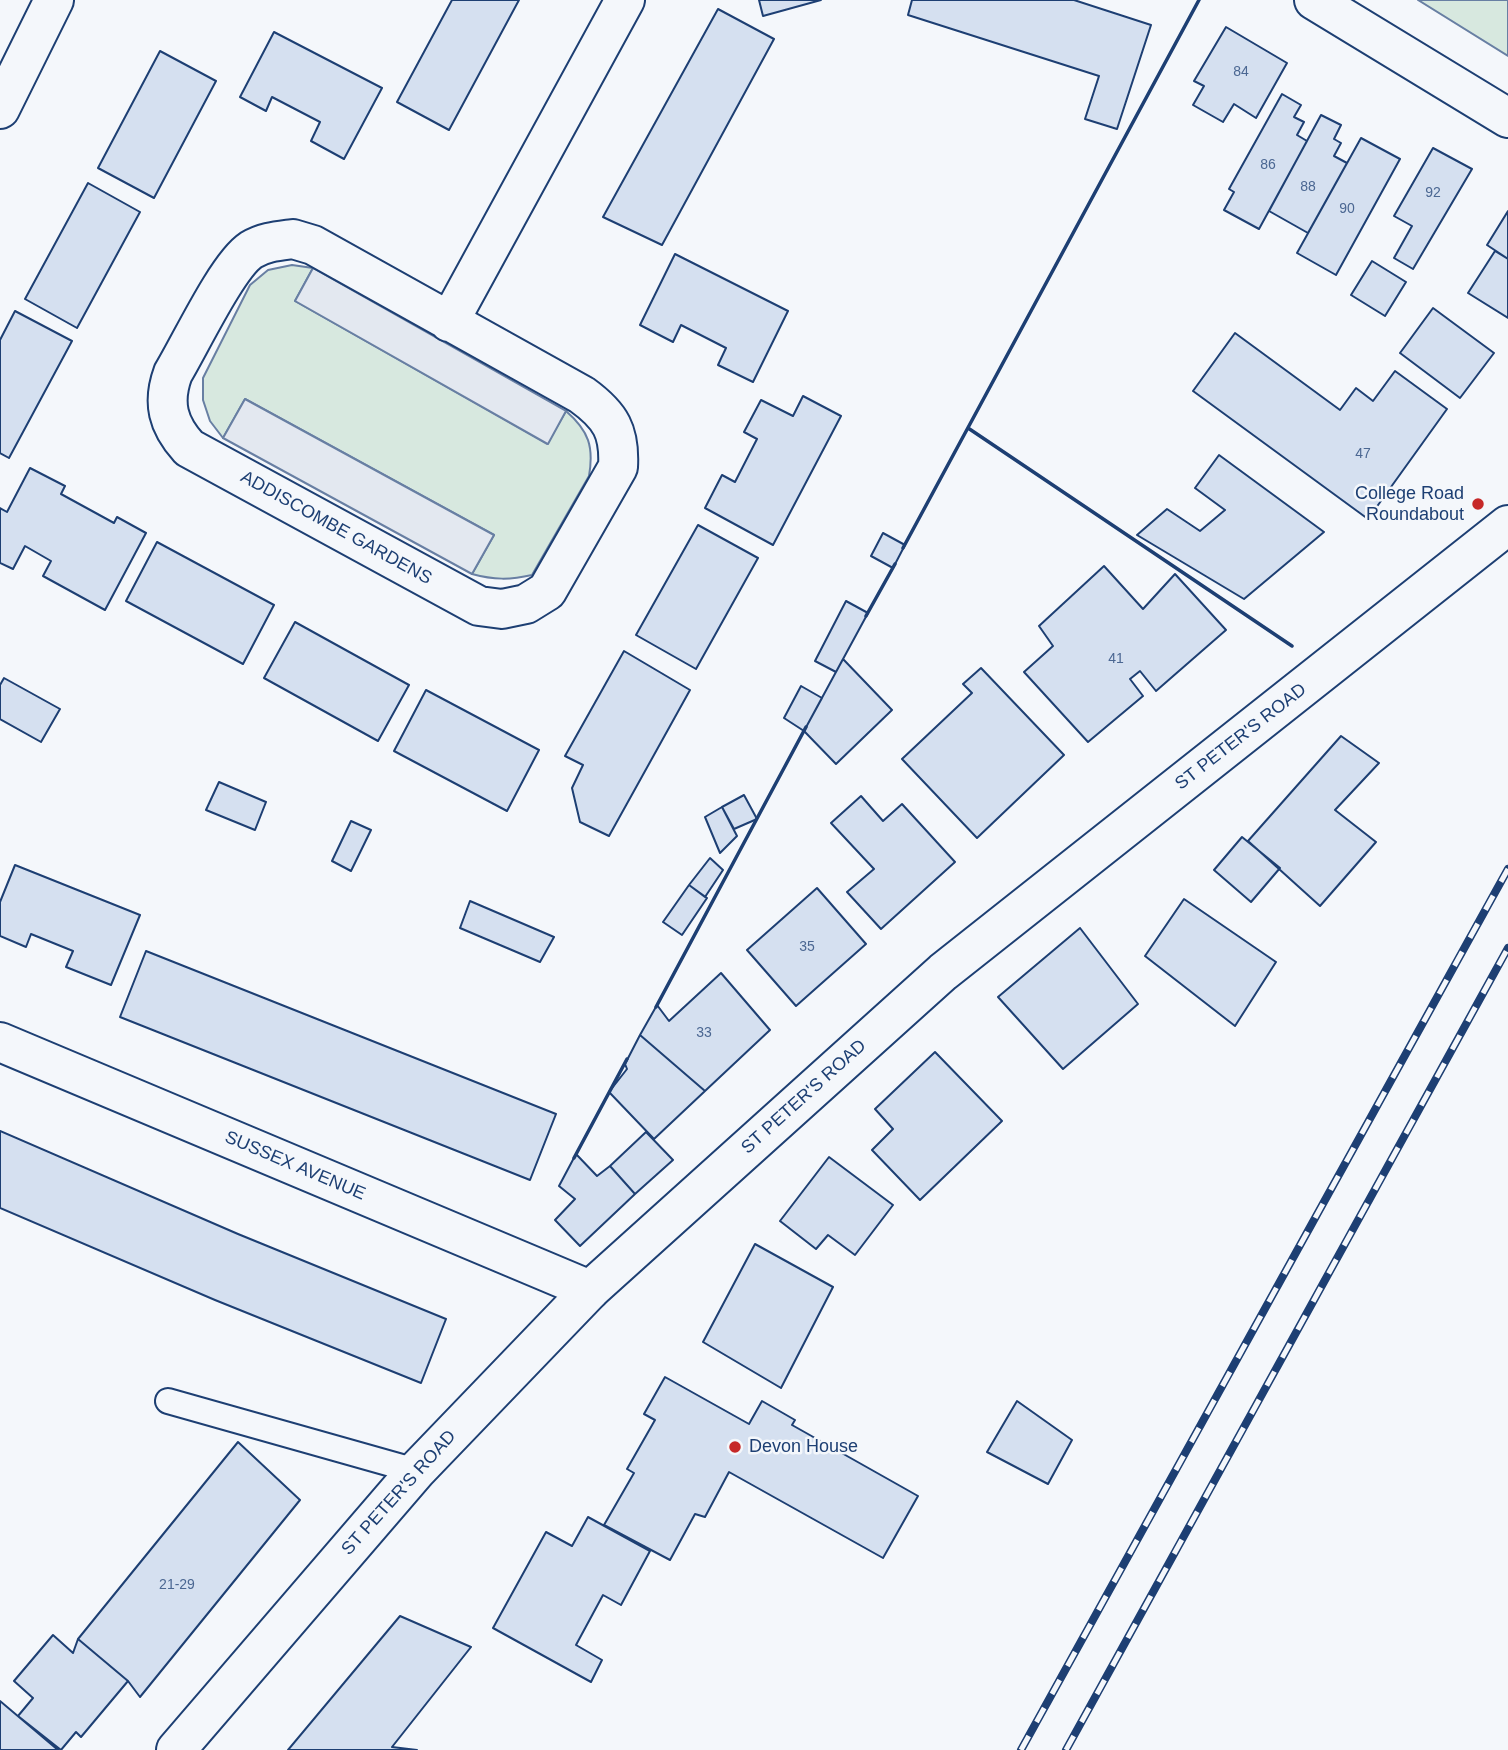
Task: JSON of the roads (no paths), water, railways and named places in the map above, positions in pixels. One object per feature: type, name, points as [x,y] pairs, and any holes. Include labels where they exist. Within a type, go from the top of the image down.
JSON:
[{"type":"street","points":[[0,109],[54,0]]},
{"type":"street","points":[[449,322],[625,0]]},
{"type":"street","points":[[1314,0],[1508,117]]},
{"type":"street","name":"ADDISCOMBE GARDENS","points":[[293,239],[313,245],[449,322],[599,407],[612,425],[619,445],[618,467],[547,591],[526,604],[502,609],[479,606],[189,448],[170,422],[167,405],[173,373],[235,265],[251,250],[271,241],[293,239]]},
{"type":"street","name":"ST PETER'S ROAD","points":[[176,1750],[416,1471],[590,1290],[943,972],[1508,525]]},
{"type":"street","name":"SUSSEX AVENUE","points":[[0,1042],[590,1290]]},
{"type":"lane","points":[[168,1401],[416,1471]]},
{"type":"railway","points":[[1021,1750],[1508,869]]},
{"type":"railway","points":[[1066,1750],[1508,948]]},
{"type":"place","name":"College Road Roundabout","points":[[1478,504]]},
{"type":"place","name":"Devon House","points":[[735,1447]]}]
